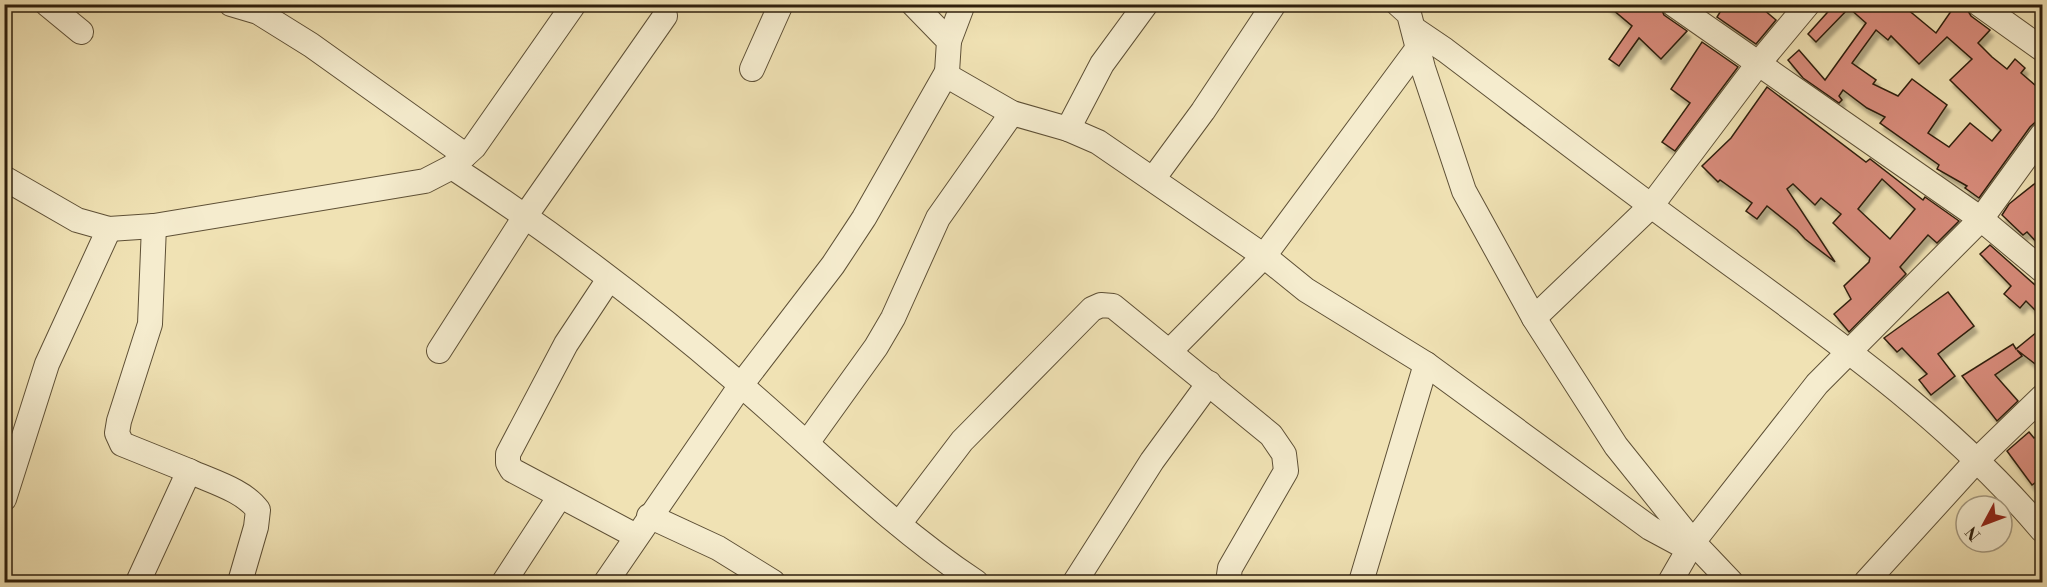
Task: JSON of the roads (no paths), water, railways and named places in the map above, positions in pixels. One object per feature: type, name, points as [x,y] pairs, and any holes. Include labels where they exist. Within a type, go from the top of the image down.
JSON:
[{"type":"street","points":[[47,4],[81,32]]},
{"type":"street","points":[[231,4],[258,12],[311,45],[741,385],[898,524],[945,562],[976,582]]},
{"type":"street","points":[[752,69],[781,4]]},
{"type":"street","points":[[913,4],[949,41]]},
{"type":"street","points":[[606,582],[649,516],[741,385],[833,265],[864,218],[947,72],[949,41],[963,4]]},
{"type":"street","points":[[1068,129],[1102,64],[1146,4]]},
{"type":"street","points":[[1153,179],[1203,111],[1274,4]]},
{"type":"street","points":[[1673,4],[1981,219],[2043,270]]},
{"type":"street","points":[[1534,318],[1651,206],[1758,64],[1808,4]]},
{"type":"street","points":[[1979,4],[2043,49]]},
{"type":"street","points":[[4,178],[77,220],[109,229],[154,226],[425,181],[458,161],[474,147],[567,6]]},
{"type":"street","points":[[439,351],[526,215],[665,16]]},
{"type":"street","points":[[1410,20],[1445,50],[1651,206],[1851,351],[1977,460],[2012,494],[2043,530]]},
{"type":"street","points":[[1170,351],[1264,256],[1410,20]]},
{"type":"street","points":[[1410,20],[1464,191],[1534,318],[1616,446],[1691,545],[1731,582]]},
{"type":"street","points":[[947,72],[951,78],[1012,113],[1068,129],[1098,142],[1264,256],[1306,290],[1426,364],[1650,528],[1691,545]]},
{"type":"street","points":[[807,443],[876,347],[893,318],[938,218],[1012,113]]},
{"type":"street","points":[[1670,582],[1691,545],[1817,384],[1981,219],[2043,135]]},
{"type":"street","points":[[154,226],[150,324],[118,421],[117,433],[123,444],[189,471],[253,503],[258,510],[256,527],[240,582]]},
{"type":"street","points":[[4,500],[47,364],[109,229]]},
{"type":"street","points":[[609,279],[566,344],[508,454],[508,463],[512,470],[636,536]]},
{"type":"street","points":[[898,524],[962,441],[1092,309],[1101,304],[1113,306],[1271,435],[1284,454],[1286,471],[1230,568],[1228,582]]},
{"type":"street","points":[[1361,582],[1426,364]]},
{"type":"street","points":[[1075,582],[1152,461],[1209,383]]},
{"type":"street","points":[[1866,582],[1977,460],[2043,397]]},
{"type":"street","points":[[138,582],[189,471]]},
{"type":"street","points":[[504,582],[560,496]]},
{"type":"street","points":[[649,516],[718,548],[773,582]]}]
